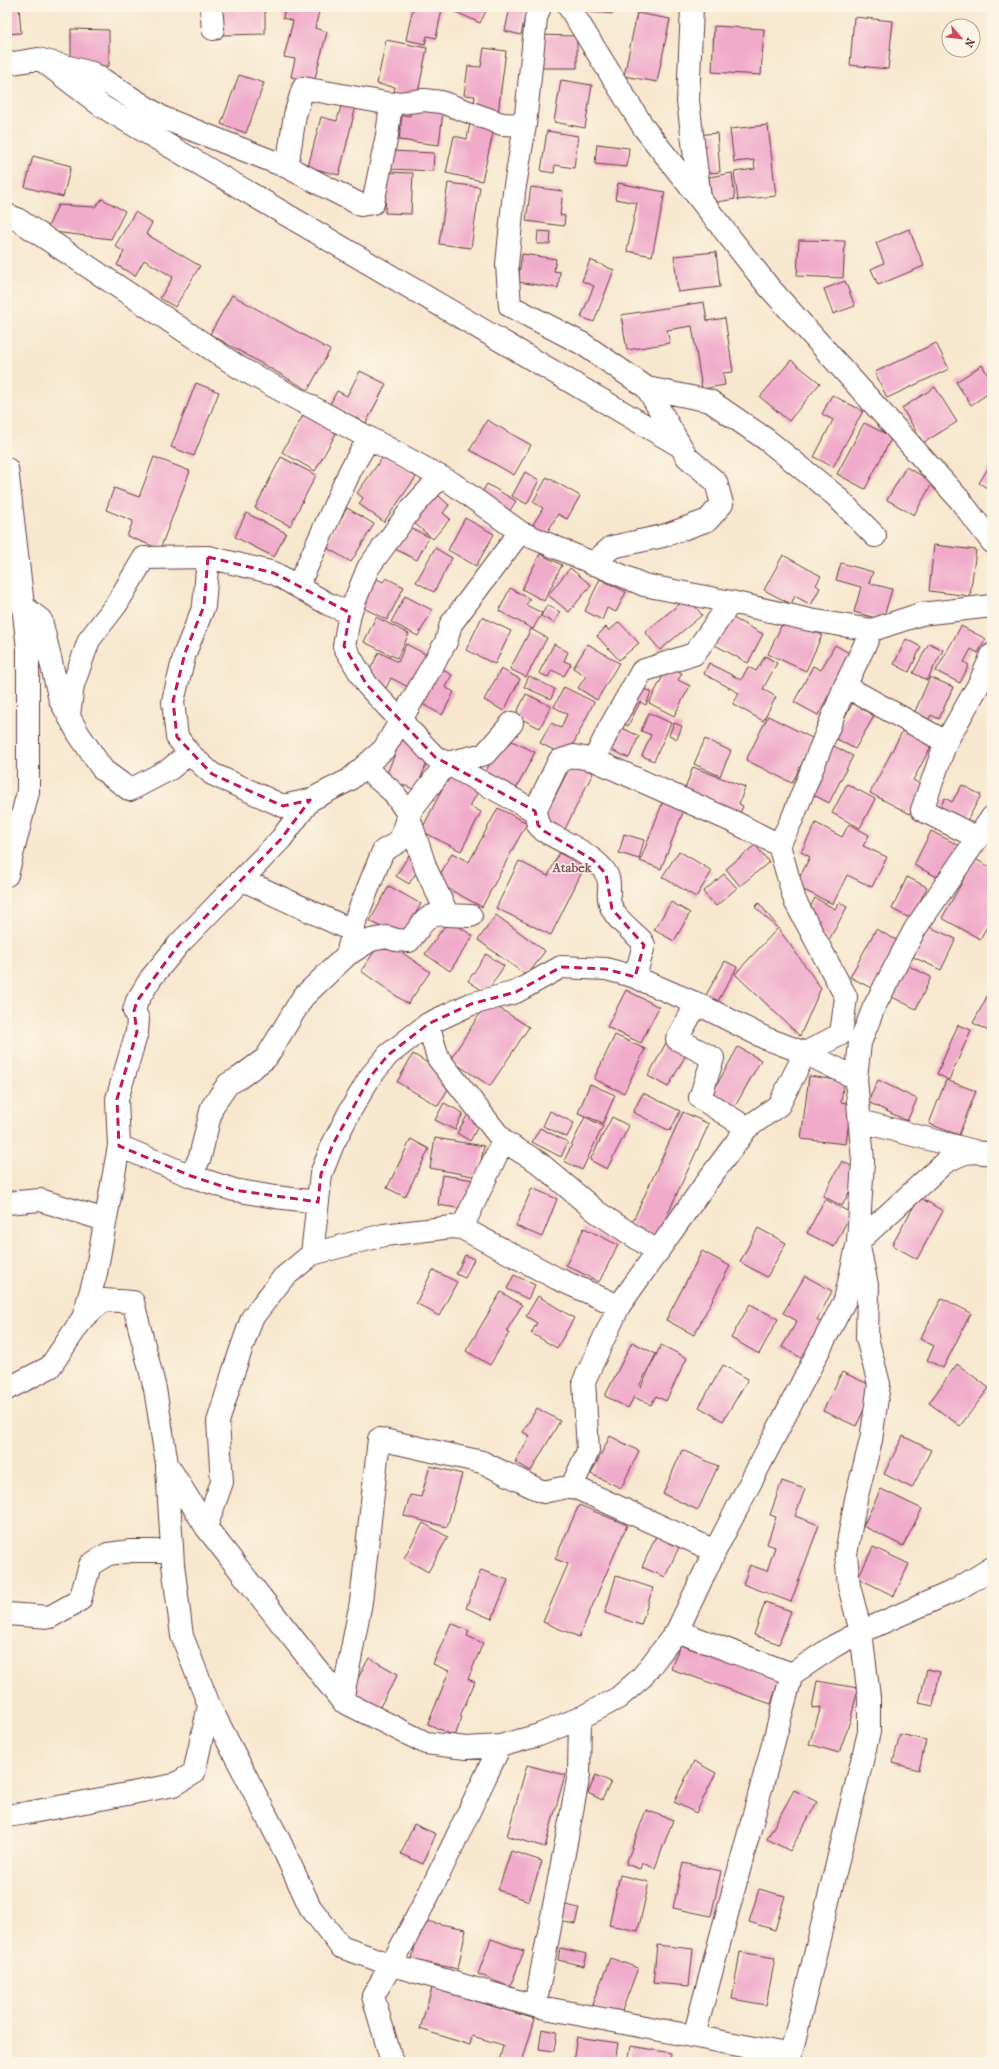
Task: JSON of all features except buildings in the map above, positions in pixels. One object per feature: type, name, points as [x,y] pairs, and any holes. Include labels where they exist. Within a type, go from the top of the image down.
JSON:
[{"type":"street","points":[[211,7],[213,29]]},
{"type":"street","points":[[540,7],[536,18],[525,125],[514,192],[507,265],[510,306],[582,344],[647,388],[710,401],[767,440],[830,492],[875,536]]},
{"type":"street","points":[[569,7],[644,128],[700,200],[768,286],[960,500],[992,542]]},
{"type":"street","points":[[692,7],[688,102],[700,200]]},
{"type":"street","points":[[7,64],[38,59],[92,73],[164,118],[287,167],[361,205],[373,203],[387,135],[391,104]]},
{"type":"street","points":[[43,61],[103,107],[681,446]]},
{"type":"street","points":[[287,167],[295,116],[303,88],[391,104],[424,100],[441,102],[502,124],[525,125]]},
{"type":"street","points":[[7,216],[17,219],[240,368],[452,483],[520,532],[644,585],[731,602],[810,620],[872,630],[921,614],[992,606]]},
{"type":"street","points":[[592,564],[612,547],[663,536],[708,520],[722,504],[716,482],[687,457],[647,388]]},
{"type":"street","points":[[298,586],[351,469],[369,438]]},
{"type":"street","points":[[7,469],[28,648],[28,792],[7,875]]},
{"type":"street","points":[[440,477],[412,508],[368,568],[350,613],[344,646],[367,685],[435,757],[535,811]]},
{"type":"street","points":[[208,557],[204,606],[185,653],[173,701],[177,737],[189,752],[212,774],[283,806],[310,800],[349,780],[384,749],[446,642],[451,624],[520,532]]},
{"type":"street","points":[[69,715],[73,685],[89,640],[116,606],[144,558],[208,557],[274,573],[328,604],[350,613]]},
{"type":"street","points":[[594,760],[609,729],[642,671],[694,654],[731,602]]},
{"type":"street","points":[[24,607],[41,620],[60,700],[103,770],[130,790],[170,769],[189,752]]},
{"type":"street","points":[[860,1044],[846,997],[795,901],[779,845],[793,817],[845,686],[872,630]]},
{"type":"street","points":[[978,838],[922,810],[946,742],[979,684],[992,655]]},
{"type":"street","points":[[845,686],[946,742]]},
{"type":"street","points":[[347,955],[356,918],[383,851],[400,841],[408,814],[447,763],[485,754],[512,723]]},
{"type":"street","points":[[635,977],[644,945],[612,909],[609,898],[610,884],[606,874],[593,860],[544,831],[538,825],[535,811],[559,761],[574,756],[594,760],[734,822],[779,845]]},
{"type":"street","points":[[364,767],[394,793],[408,814],[426,869],[448,915]]},
{"type":"street","points":[[83,1318],[96,1273],[119,1146],[117,1099],[137,1032],[138,1019],[134,1011],[137,1001],[151,978],[180,944],[281,839],[310,800]]},
{"type":"street","points":[[167,1464],[206,1527],[342,1701],[426,1743],[466,1748],[500,1746],[539,1735],[580,1718],[618,1698],[642,1677],[677,1631],[715,1551],[845,1300],[858,1242],[863,1161],[856,1078],[860,1044],[874,1007],[915,928],[992,817]]},
{"type":"street","points":[[243,880],[353,931]]},
{"type":"street","points":[[191,1176],[200,1157],[212,1107],[228,1084],[240,1078],[266,1058],[303,997],[347,955],[371,940],[387,937],[396,940],[410,940],[424,920],[437,913],[471,916]]},
{"type":"street","points":[[312,1254],[321,1174],[333,1144],[370,1077],[388,1055],[428,1024],[471,1004],[516,992],[561,967],[606,969],[635,977],[700,1005],[765,1038],[805,1053],[856,1078]]},
{"type":"street","points":[[572,1486],[588,1451],[584,1381],[619,1306],[708,1180],[747,1128],[779,1105],[805,1053],[841,1034],[846,997]]},
{"type":"street","points":[[700,1005],[691,1014],[677,1039],[714,1058],[700,1098],[747,1128]]},
{"type":"street","points":[[428,1024],[438,1058],[503,1141],[538,1162],[597,1212],[658,1252]]},
{"type":"street","points":[[860,1121],[983,1152]]},
{"type":"street","points":[[462,1228],[503,1141]]},
{"type":"street","points":[[119,1146],[191,1176],[234,1190],[318,1202]]},
{"type":"street","points":[[858,1242],[944,1163],[959,1155],[983,1152]]},
{"type":"street","points":[[7,1203],[40,1200],[105,1220]]},
{"type":"street","points":[[206,1527],[222,1482],[218,1422],[252,1318],[283,1278],[312,1254],[384,1235],[452,1227],[462,1228],[556,1278],[619,1306]]},
{"type":"street","points":[[7,1389],[50,1367],[83,1318],[104,1300],[133,1302],[155,1389],[167,1464],[172,1551],[182,1636],[209,1706],[279,1840],[310,1907],[341,1947],[392,1965],[535,2006],[694,2036],[790,2058],[869,1732],[869,1698],[861,1632],[849,1586],[846,1554],[856,1499],[871,1440],[879,1384],[867,1338],[868,1290],[858,1242]]},
{"type":"street","points":[[342,1701],[361,1602],[379,1439],[482,1462],[543,1492],[572,1486],[715,1551]]},
{"type":"street","points":[[7,1614],[50,1617],[80,1600],[90,1565],[108,1554],[131,1551],[172,1551]]},
{"type":"street","points":[[694,2036],[792,1674],[834,1646],[861,1632],[956,1590],[992,1568]]},
{"type":"street","points":[[677,1631],[792,1674]]},
{"type":"street","points":[[7,1814],[7,1816],[27,1813],[174,1785],[194,1773],[209,1706]]},
{"type":"street","points":[[535,2006],[579,1774],[580,1718]]},
{"type":"street","points":[[392,2062],[373,1996],[392,1965],[437,1879],[500,1746]]},
{"type":"highlighted area","points":[[208,557],[274,573],[350,613],[344,646],[367,685],[435,757],[535,811],[538,825],[544,831],[593,860],[606,874],[612,909],[644,945],[635,977],[606,969],[561,967],[516,992],[471,1004],[428,1024],[388,1055],[370,1077],[333,1144],[321,1174],[318,1202],[234,1190],[191,1176],[119,1146],[117,1099],[137,1032],[134,1011],[137,1001],[179,944],[281,839],[310,800],[283,806],[212,774],[177,737],[173,701],[185,653],[204,606]]},
{"type":"district","name":"Atabek","points":[[572,867]]}]
